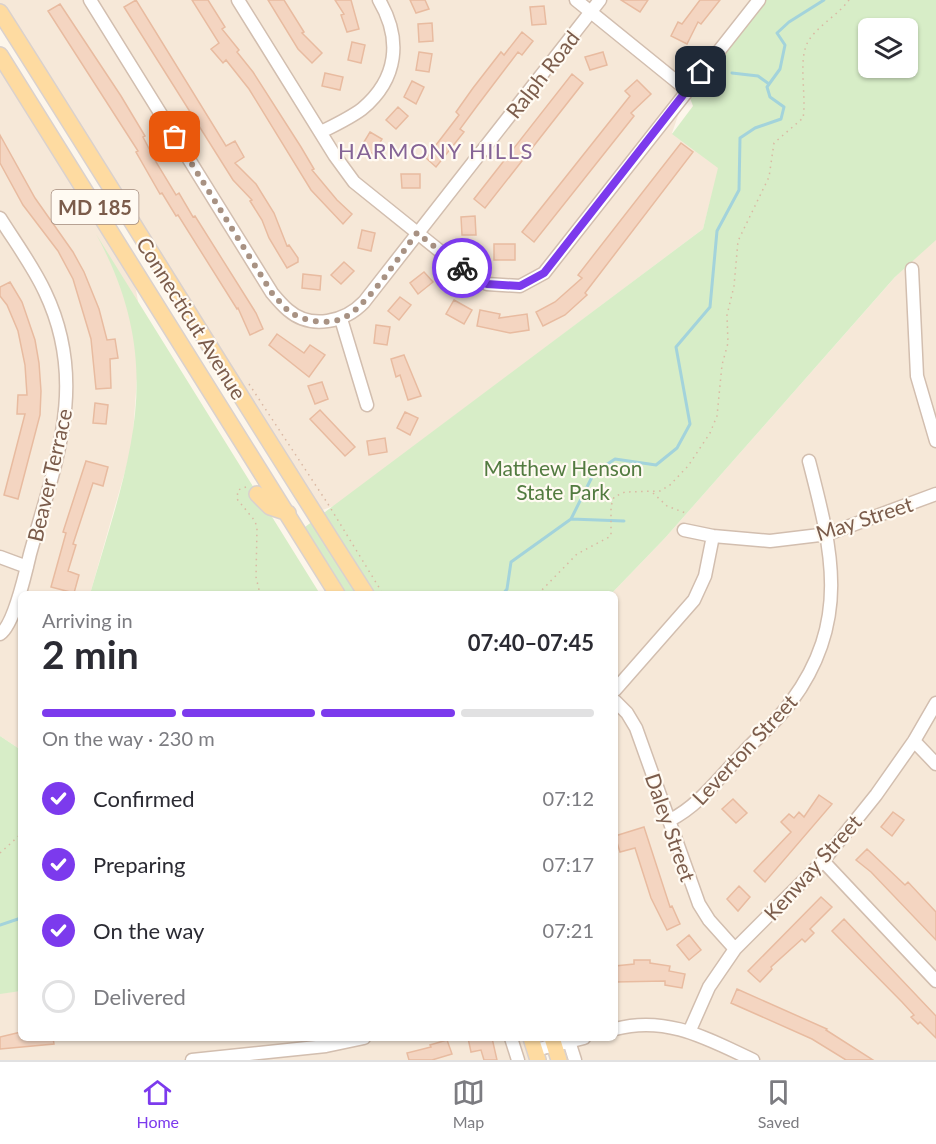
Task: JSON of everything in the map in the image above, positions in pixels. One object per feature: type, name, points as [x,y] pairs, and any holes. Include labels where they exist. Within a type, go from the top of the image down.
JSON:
[{"type":"main road","name":"Connecticut Avenue","points":[[0,12],[364,591]]},
{"type":"main road","name":"Connecticut Avenue","points":[[0,55],[335,591]]},
{"type":"main road","points":[[238,433],[256,422]]},
{"type":"main road","points":[[257,494],[270,507],[292,520]]},
{"type":"street","points":[[90,0],[272,293],[289,312],[304,319],[322,322],[341,319],[367,405]]},
{"type":"street","points":[[238,0],[354,182],[451,261],[487,284],[520,286],[544,273],[759,0]]},
{"type":"street","points":[[321,132],[361,110],[380,91],[391,68],[393,35],[389,18],[379,0]]},
{"type":"street","points":[[576,0],[687,90]]},
{"type":"street","name":"Ralph Road","points":[[341,319],[364,302],[600,0]]},
{"type":"street","name":"Beaver Terrace","points":[[0,218],[45,291],[57,321],[68,389],[64,430],[19,591]]},
{"type":"street","points":[[912,269],[917,376],[936,441]]},
{"type":"street","name":"Leverton Street","points":[[670,820],[686,811],[790,704],[804,683],[821,649],[830,612],[832,569],[828,534],[809,461]]},
{"type":"street","name":"May Street","points":[[684,530],[713,536],[771,541],[828,534],[936,494]]},
{"type":"street","points":[[618,687],[694,600],[705,576],[713,536]]},
{"type":"street","points":[[0,557],[27,567]]},
{"type":"street","name":"Beaver Terrace","points":[[0,634],[9,624],[18,596]]},
{"type":"street","name":"Kenway Street","points":[[690,1030],[709,987],[735,949],[823,861],[876,795],[914,741],[936,703]]},
{"type":"street","name":"Daley Street","points":[[618,704],[636,728],[699,904],[709,920],[735,949]]},
{"type":"street","points":[[914,741],[936,764]]},
{"type":"street","points":[[823,861],[936,981]]},
{"type":"street","points":[[618,1028],[639,1025],[690,1030],[753,1060]]},
{"type":"street","points":[[192,1060],[326,1046],[350,1041]]},
{"type":"street","points":[[512,1041],[518,1060]]},
{"type":"street","points":[[534,1049],[561,1045],[575,1060]]},
{"type":"path","points":[[541,591],[577,554],[594,543],[608,539],[612,527],[611,506],[614,497],[620,493],[660,491],[678,477],[701,447],[717,416],[722,365],[728,343],[727,315],[734,286],[738,242],[768,177],[774,142],[800,124],[803,118],[807,43],[849,0]]},
{"type":"path","points":[[257,494],[251,488],[242,488],[238,490],[237,499],[255,521],[257,528],[256,577],[259,591]]},
{"type":"path","points":[[652,492],[667,506],[688,514]]},
{"type":"path","points":[[328,504],[380,591]]},
{"type":"path","points":[[0,852],[18,837]]},
{"type":"shaded area","points":[[0,0],[759,0],[687,90],[672,133],[719,168],[703,229],[334,506],[314,513],[0,12]]},
{"type":"shaded area","points":[[0,55],[120,246],[138,301],[137,378],[132,447],[91,591],[18,591],[18,748],[0,736]]},
{"type":"shaded area","points":[[936,239],[936,1060],[559,1060],[553,1041],[618,1041],[618,591],[614,591],[665,538],[896,276]]},
{"type":"shaded area","points":[[18,991],[18,1041],[532,1041],[538,1060],[0,1060],[0,993]]},
{"type":"green space","name":"Matthew Henson State Park","points":[[759,0],[936,0],[936,240],[895,277],[665,538],[614,591],[345,591],[305,527],[703,229],[718,168],[672,134],[693,106],[687,90]]},
{"type":"green space","points":[[96,234],[318,591],[91,591],[118,500],[135,414],[136,371],[131,328],[118,282]]},
{"type":"green space","points":[[0,736],[18,748],[18,991],[0,994]]},
{"type":"building","points":[[136,0],[226,146],[235,141],[244,157],[235,163],[256,184],[274,213],[287,246],[289,245],[298,258],[298,262],[287,268],[269,238],[262,220],[250,201],[252,200],[233,180],[124,7]]},
{"type":"building","points":[[192,0],[208,0],[225,27],[222,29],[239,50],[237,52],[253,72],[301,147],[314,169],[312,170],[352,214],[343,224],[311,190],[249,89],[226,60],[223,63],[211,49],[219,43]]},
{"type":"building","points":[[268,0],[284,0],[304,32],[302,33],[322,53],[312,63],[298,49]]},
{"type":"building","points":[[335,0],[351,0],[359,29],[347,32],[341,15],[344,14]]},
{"type":"building","points":[[410,0],[425,0],[429,9],[416,13]]},
{"type":"building","points":[[621,0],[648,0],[640,12]]},
{"type":"building","points":[[700,0],[720,0],[701,24],[698,22],[687,44],[671,36],[678,22],[682,24]]},
{"type":"building","points":[[60,4],[121,96],[176,195],[179,193],[193,217],[195,216],[256,313],[263,329],[250,335],[238,308],[178,215],[176,216],[162,193],[160,194],[136,152],[138,151],[48,11]]},
{"type":"building","points":[[544,6],[546,24],[532,25],[530,7]]},
{"type":"building","points":[[432,23],[433,41],[419,42],[418,24]]},
{"type":"building","points":[[522,32],[533,41],[522,55],[518,52],[460,129],[464,132],[436,167],[426,158],[459,115],[456,112],[473,88],[501,52],[504,55]]},
{"type":"building","points":[[352,42],[365,45],[361,63],[348,60]]},
{"type":"building","points":[[419,52],[432,54],[429,72],[416,70]]},
{"type":"building","points":[[603,52],[607,65],[590,70],[585,57]]},
{"type":"building","points":[[325,73],[343,77],[340,90],[322,86]]},
{"type":"building","points":[[572,74],[583,83],[485,208],[474,199]]},
{"type":"building","points":[[637,80],[651,94],[631,113],[634,116],[534,242],[522,232],[630,96],[625,91]]},
{"type":"building","points":[[412,81],[424,87],[416,104],[404,97]]},
{"type":"building","points":[[398,107],[408,116],[396,129],[386,120]]},
{"type":"building","points":[[370,132],[382,139],[373,154],[361,147]]},
{"type":"building","points":[[0,135],[35,198],[73,252],[84,272],[99,309],[107,340],[115,339],[118,358],[110,359],[111,388],[96,389],[91,339],[73,279],[58,251],[23,205],[0,163]]},
{"type":"building","points":[[681,143],[693,152],[585,293],[587,295],[565,315],[543,326],[536,312],[555,302],[582,278],[578,275]]},
{"type":"building","points":[[401,174],[420,174],[420,188],[402,188]]},
{"type":"building","points":[[475,216],[476,235],[462,235],[461,217]]},
{"type":"building","points":[[362,230],[375,233],[371,251],[358,248]]},
{"type":"building","points":[[494,244],[515,244],[515,260],[494,260]]},
{"type":"building","points":[[344,262],[354,271],[341,284],[331,275]]},
{"type":"building","points":[[424,272],[433,282],[418,294],[410,283]]},
{"type":"building","points":[[303,274],[321,276],[320,290],[302,288]]},
{"type":"building","points":[[10,282],[22,302],[35,340],[41,391],[40,415],[18,499],[4,495],[25,414],[17,414],[18,395],[27,395],[25,365],[18,331],[7,305],[0,296],[0,287]]},
{"type":"building","points":[[400,297],[411,305],[399,320],[388,311]]},
{"type":"building","points":[[454,300],[472,310],[464,324],[446,314]]},
{"type":"building","points":[[480,310],[500,314],[499,318],[527,314],[529,330],[510,333],[477,326]]},
{"type":"building","points":[[376,325],[390,327],[387,345],[374,343]]},
{"type":"building","points":[[277,334],[304,353],[310,345],[325,355],[309,377],[269,345]]},
{"type":"building","points":[[404,355],[421,396],[408,400],[400,375],[396,377],[391,359]]},
{"type":"building","points":[[322,382],[328,399],[315,404],[308,386]]},
{"type":"building","points":[[95,403],[108,405],[106,424],[93,423]]},
{"type":"building","points":[[320,410],[355,447],[345,456],[310,419]]},
{"type":"building","points":[[405,412],[418,418],[410,435],[397,428]]},
{"type":"building","points":[[385,438],[387,452],[369,455],[367,441]]},
{"type":"building","points":[[86,461],[108,467],[103,486],[93,483],[73,544],[76,545],[68,571],[79,575],[75,591],[51,587],[66,533],[63,532]]},
{"type":"building","points":[[819,795],[832,804],[765,882],[754,871],[791,832],[781,822],[789,814],[794,818],[799,812],[804,817]]},
{"type":"building","points":[[733,799],[747,813],[736,823],[722,809]]},
{"type":"building","points":[[893,812],[904,820],[892,836],[881,827]]},
{"type":"building","points":[[644,827],[670,907],[672,906],[680,924],[667,930],[651,898],[635,848],[620,852],[618,835]]},
{"type":"building","points":[[867,849],[905,885],[908,882],[936,912],[936,940],[871,872],[856,860]]},
{"type":"building","points":[[739,886],[750,897],[738,911],[727,899]]},
{"type":"building","points":[[821,897],[832,907],[810,929],[814,933],[805,942],[802,939],[771,967],[772,969],[760,982],[748,971]]},
{"type":"building","points":[[844,919],[936,1016],[936,1038],[920,1022],[918,1024],[911,1017],[914,1015],[832,931]]},
{"type":"building","points":[[689,935],[701,950],[689,960],[677,945]]},
{"type":"building","points":[[634,960],[650,960],[650,963],[670,966],[669,971],[685,974],[682,988],[665,985],[665,981],[618,982],[618,966],[634,964]]},
{"type":"building","points":[[737,989],[827,1029],[873,1060],[846,1060],[812,1039],[731,1003]]},
{"type":"building","points":[[18,1033],[18,1041],[54,1041],[54,1044],[0,1049],[0,1037]]},
{"type":"building","points":[[447,1041],[452,1054],[432,1060],[409,1060],[407,1053],[431,1047],[430,1045]]},
{"type":"building","points":[[469,1041],[493,1041],[497,1060],[484,1060],[481,1050],[471,1052]]},
{"type":"waterway","points":[[505,591],[511,562],[571,519],[594,473],[615,459],[656,465],[677,448],[690,424],[676,347],[710,307],[717,231],[739,190],[740,138],[755,128],[781,119],[784,107],[770,97],[767,87],[780,69],[785,45],[777,33],[789,22],[824,0]]},
{"type":"waterway","points":[[732,73],[758,76],[769,84]]},
{"type":"waterway","points":[[571,519],[624,521]]},
{"type":"waterway","points":[[0,925],[18,919]]},
{"type":"way so far","points":[[175,137],[272,293],[289,312],[304,319],[322,322],[341,319],[358,308],[417,233],[462,268]]},
{"type":"district","name":"HARMONY HILLS","points":[[436,150]]},
{"type":"route","points":[[462,268],[487,284],[520,286],[544,273],[701,72]]}]
